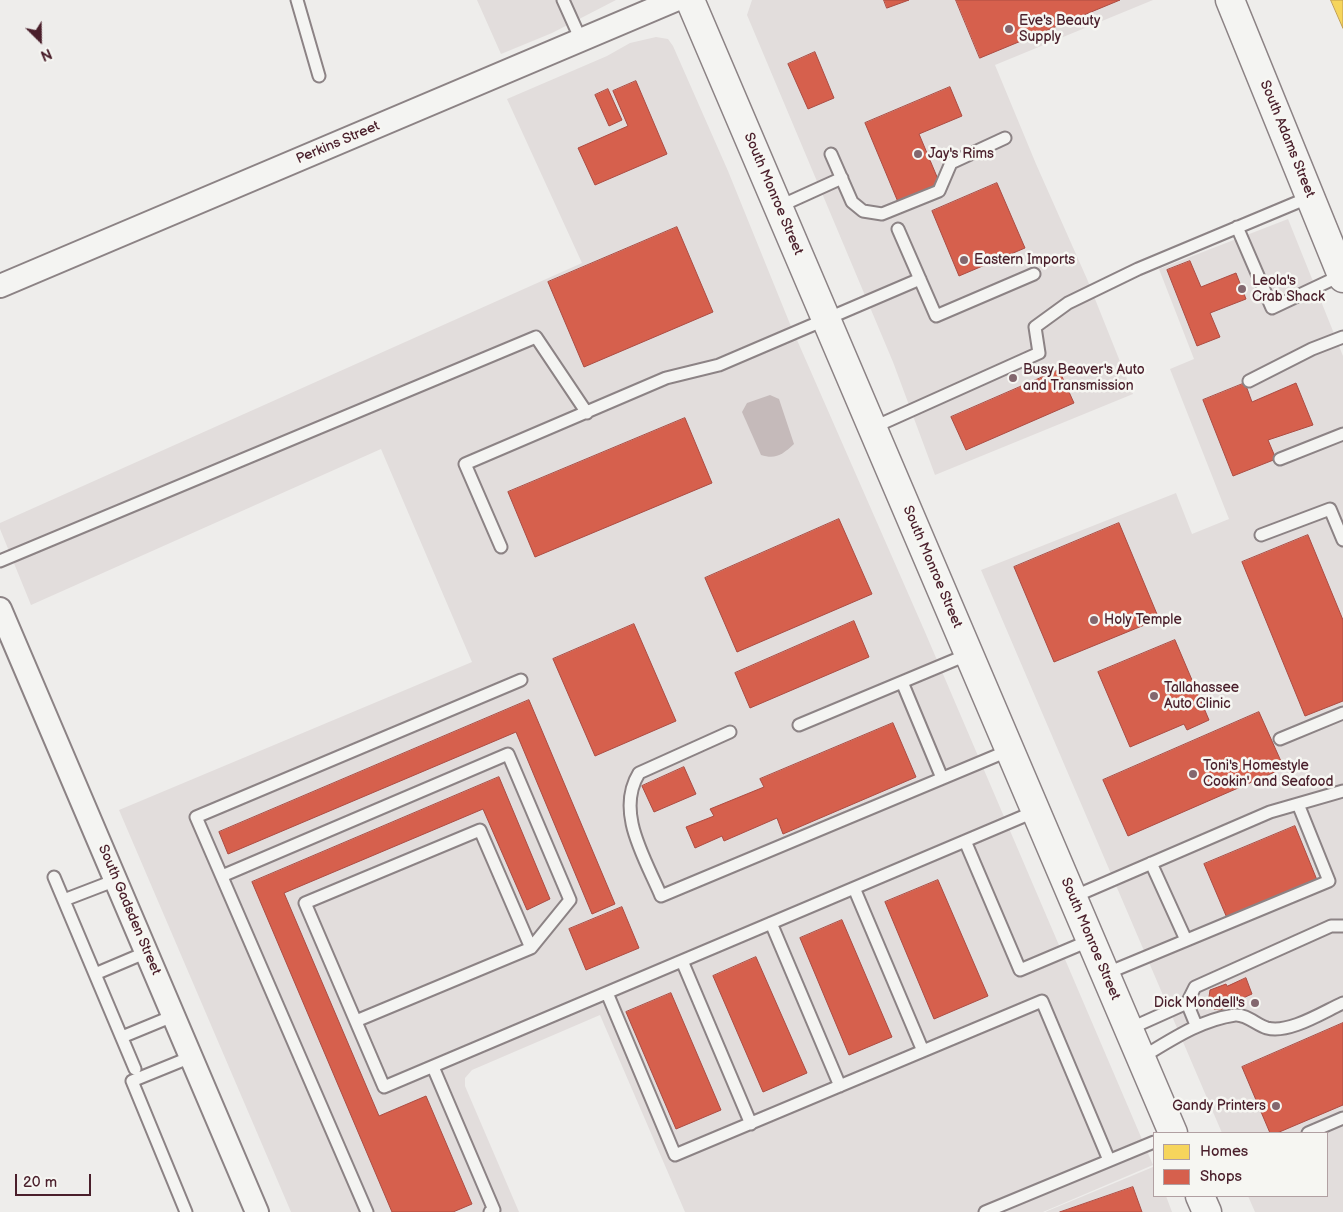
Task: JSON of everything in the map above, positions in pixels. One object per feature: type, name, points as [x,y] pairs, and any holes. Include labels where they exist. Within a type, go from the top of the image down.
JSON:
[{"type":"main road","name":"South Monroe Street","points":[[690,0],[1173,1132]]},
{"type":"main road","name":"South Adams Street","points":[[1230,0],[1342,272]]},
{"type":"main road","points":[[1200,1197],[1207,1212]]},
{"type":"street","name":"Perkins Street","points":[[0,286],[675,0]]},
{"type":"street","name":"South Gadsden Street","points":[[0,609],[257,1212]]},
{"type":"lane","points":[[297,0],[319,76]]},
{"type":"lane","points":[[563,0],[581,40]]},
{"type":"lane","points":[[831,154],[852,202],[863,211],[882,214],[939,191],[951,163],[1005,138]]},
{"type":"lane","points":[[778,207],[842,178]]},
{"type":"lane","points":[[872,428],[1040,353],[1035,327],[1068,303],[1138,269],[1310,196]]},
{"type":"lane","points":[[1238,227],[1272,308],[1342,272]]},
{"type":"lane","points":[[898,229],[936,316],[1034,274]]},
{"type":"lane","points":[[501,547],[465,464],[666,378],[719,365],[920,279]]},
{"type":"lane","points":[[0,561],[536,336],[587,413]]},
{"type":"lane","points":[[1249,381],[1312,349],[1343,337]]},
{"type":"lane","points":[[1280,459],[1343,434]]},
{"type":"lane","points":[[1261,535],[1330,509],[1343,540]]},
{"type":"lane","points":[[799,725],[969,654]]},
{"type":"lane","points":[[367,1212],[196,816],[521,680]]},
{"type":"lane","points":[[902,682],[942,778]]},
{"type":"lane","points":[[1280,739],[1343,713]]},
{"type":"lane","points":[[730,732],[639,772],[633,783],[629,807],[632,826],[661,896],[1010,750]]},
{"type":"lane","points":[[222,876],[508,754],[570,900],[531,948],[356,1021]]},
{"type":"lane","points":[[1072,897],[1270,812],[1343,791]]},
{"type":"lane","points":[[1105,974],[1330,881],[1298,804]]},
{"type":"lane","points":[[531,948],[480,830],[305,903],[384,1087],[1036,811]]},
{"type":"lane","points":[[965,841],[1020,970],[1091,940]]},
{"type":"lane","points":[[1151,863],[1186,940]]},
{"type":"lane","points":[[54,877],[135,1070]]},
{"type":"lane","points":[[64,900],[116,880]]},
{"type":"lane","points":[[854,888],[923,1051]]},
{"type":"lane","points":[[771,923],[840,1086]]},
{"type":"lane","points":[[1129,1029],[1187,1003],[1196,986],[1331,926],[1343,926]]},
{"type":"lane","points":[[95,974],[146,952]]},
{"type":"lane","points":[[682,961],[751,1124]]},
{"type":"lane","points":[[607,993],[675,1155],[1042,1001],[1109,1160]]},
{"type":"lane","points":[[1187,1003],[1196,1025]]},
{"type":"lane","points":[[1141,1058],[1196,1025],[1237,1015],[1275,1030],[1288,1028],[1343,1003]]},
{"type":"lane","points":[[122,1037],[173,1016]]},
{"type":"lane","points":[[186,1212],[132,1081],[191,1057]]},
{"type":"lane","points":[[433,1066],[494,1210],[490,1212]]},
{"type":"lane","points":[[1310,1132],[1343,1118]]},
{"type":"lane","points":[[985,1212],[1153,1142]]},
{"type":"shaded area","points":[[477,0],[616,0],[552,33],[501,54]]},
{"type":"shaded area","points":[[752,0],[1153,0],[995,65],[1087,279],[1133,394],[935,475],[893,362],[747,15]]},
{"type":"shaded area","points":[[656,37],[668,39],[673,46],[728,171],[790,324],[925,632],[1153,1165],[1043,1212],[685,1212],[600,1015],[472,1070],[465,1078],[465,1086],[519,1212],[291,1212],[119,810],[472,662],[381,449],[31,605],[0,529],[0,523],[582,263],[507,99],[607,56],[630,43]]},
{"type":"shaded area","points":[[1288,219],[1343,356],[1343,1212],[1255,1212],[1248,1197],[1328,1197],[1328,1132],[1222,1132],[981,570],[1176,493],[1192,534],[1229,519],[1170,369],[1194,359],[1159,269]]},
{"type":"shaded area","points":[[770,395],[779,399],[794,444],[783,453],[771,457],[761,455],[742,412],[747,403]]},
{"type":"shaded area","points":[[1153,1167],[1153,1197],[1166,1197],[1172,1212],[1045,1212]]},
{"type":"building: Homes","points":[[1331,0],[1343,0],[1343,28]]},
{"type":"building: Shops","points":[[884,0],[909,0],[887,8]]},
{"type":"building: Shops","name":"Eve's Beauty Supply","points":[[956,0],[1120,0],[980,58]]},
{"type":"building: Shops","points":[[815,52],[834,98],[808,109],[788,64]]},
{"type":"building: Shops","points":[[636,81],[667,154],[595,185],[578,148],[628,126],[613,91]]},
{"type":"building: Shops","points":[[950,87],[962,116],[919,134],[940,184],[898,202],[865,123]]},
{"type":"building: Shops","points":[[608,89],[622,120],[609,126],[595,95]]},
{"type":"building: Shops","points":[[997,183],[1025,248],[959,276],[932,211]]},
{"type":"building: Shops","points":[[677,227],[713,312],[584,367],[548,282]]},
{"type":"building: Shops","points":[[1190,261],[1201,287],[1236,273],[1246,299],[1210,313],[1220,337],[1197,346],[1167,270]]},
{"type":"building: Shops","points":[[1059,370],[1074,403],[966,450],[951,417]]},
{"type":"building: Shops","points":[[1245,383],[1252,402],[1296,383],[1313,425],[1268,440],[1276,459],[1233,476],[1203,400]]},
{"type":"building: Shops","points":[[685,418],[712,483],[535,557],[508,492]]},
{"type":"building: Shops","points":[[839,519],[872,594],[737,652],[705,578]]},
{"type":"building: Shops","points":[[1119,523],[1159,619],[1054,662],[1014,567]]},
{"type":"building: Shops","points":[[1308,535],[1343,620],[1343,701],[1305,716],[1242,562]]},
{"type":"building: Shops","points":[[854,621],[869,657],[750,708],[735,673]]},
{"type":"building: Shops","points":[[634,624],[676,721],[595,756],[553,659]]},
{"type":"building: Shops","name":"Tallahassee Auto Clinic","points":[[1175,640],[1209,720],[1187,730],[1184,724],[1130,747],[1098,672]]},
{"type":"building: Shops","points":[[529,700],[615,904],[592,914],[516,732],[228,854],[219,832]]},
{"type":"building: Shops","name":"Toni's Homestyle Cookin' and Seafood","points":[[1259,712],[1284,768],[1128,836],[1103,780]]},
{"type":"building: Shops","points":[[893,723],[916,777],[783,834],[777,818],[724,841],[722,836],[695,848],[686,827],[714,816],[710,809],[764,787],[760,779]]},
{"type":"building: Shops","points":[[684,767],[696,794],[654,812],[642,786]]},
{"type":"building: Shops","points":[[499,777],[550,899],[527,910],[483,809],[284,893],[379,1116],[426,1096],[472,1204],[453,1212],[392,1212],[252,882]]},
{"type":"building: Shops","points":[[1295,826],[1317,880],[1227,918],[1204,864]]},
{"type":"building: Shops","points":[[938,880],[988,996],[934,1019],[885,902]]},
{"type":"building: Shops","points":[[622,907],[639,948],[586,970],[569,929]]},
{"type":"building: Shops","points":[[842,920],[892,1037],[849,1055],[800,938]]},
{"type":"building: Shops","points":[[756,957],[807,1073],[763,1092],[713,976]]},
{"type":"building: Shops","points":[[1246,978],[1252,994],[1220,1010],[1214,1009],[1209,997],[1210,990],[1226,984],[1227,986]]},
{"type":"building: Shops","points":[[671,993],[721,1110],[676,1129],[626,1012]]},
{"type":"building: Shops","points":[[1343,1023],[1343,1105],[1279,1132],[1270,1132],[1242,1067]]},
{"type":"building: Shops","points":[[1133,1187],[1142,1212],[1060,1212]]},
{"type":"place","name":"Eve's Beauty Supply","points":[[1009,29]]},
{"type":"place","name":"Jay's Rims","points":[[918,154]]},
{"type":"place","name":"Eastern Imports","points":[[964,260]]},
{"type":"place","name":"Leola's Crab Shack","points":[[1242,289]]},
{"type":"place","name":"Busy Beaver's Auto and Transmission","points":[[1013,378]]},
{"type":"place","name":"Holy Temple","points":[[1094,620]]},
{"type":"place","name":"Tallahassee Auto Clinic","points":[[1154,696]]},
{"type":"place","name":"Toni's Homestyle Cookin' and Seafood","points":[[1193,774]]},
{"type":"place","name":"Dick Mondell's","points":[[1255,1003]]},
{"type":"place","name":"Gandy Printers","points":[[1276,1106]]}]
